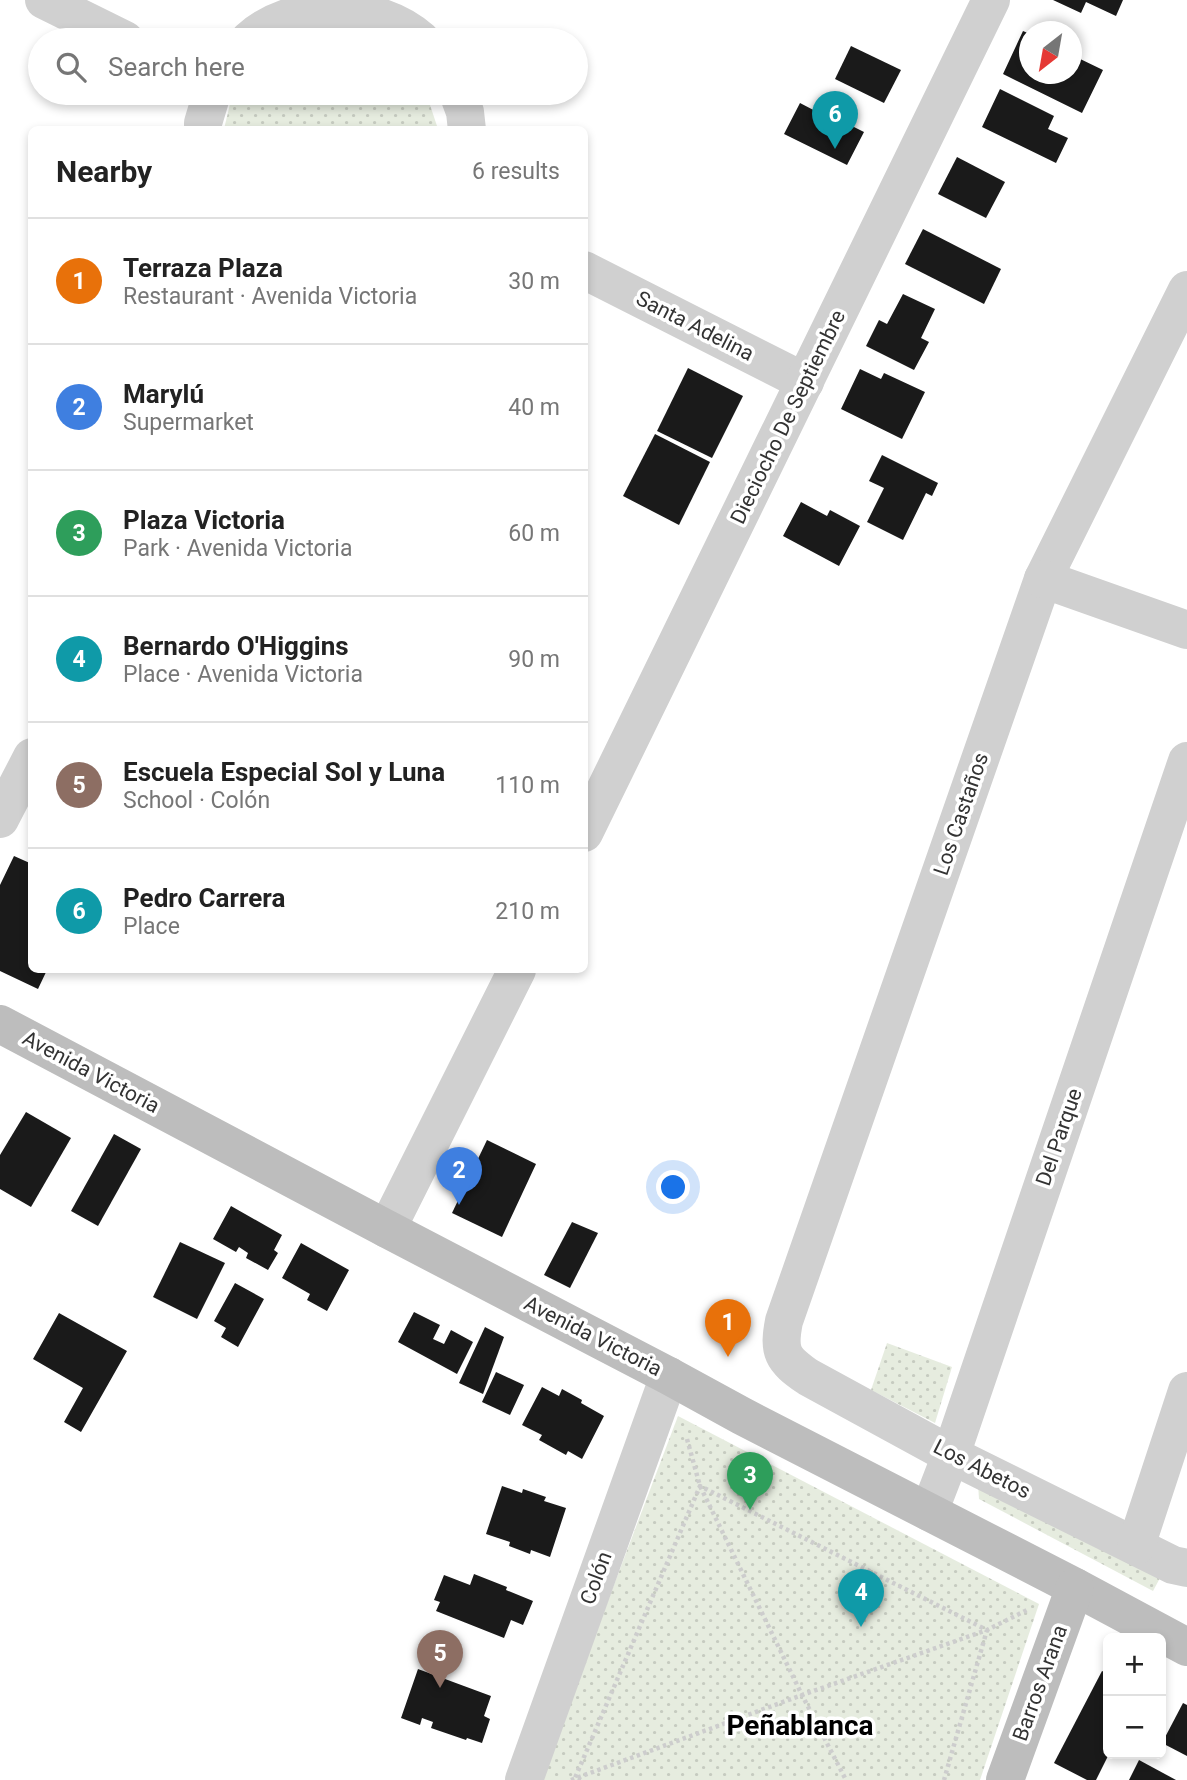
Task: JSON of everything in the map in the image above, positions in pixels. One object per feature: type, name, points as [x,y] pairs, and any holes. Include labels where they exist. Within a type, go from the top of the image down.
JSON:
[{"type":"street","points":[[44,0],[101,28]]},
{"type":"street","name":"Dieciocho De Septiembre","points":[[588,825],[991,0]]},
{"type":"street","points":[[266,28],[288,16],[321,9],[394,10],[409,28]]},
{"type":"street","points":[[203,126],[208,105]]},
{"type":"street","points":[[462,105],[467,126]]},
{"type":"street","name":"Santa Adelina","points":[[588,272],[805,382]]},
{"type":"street","name":"Los Castaños","points":[[784,1357],[780,1340],[784,1321],[1042,579],[1187,290]]},
{"type":"street","points":[[1042,579],[1187,630]]},
{"type":"street","name":"Del Parque","points":[[929,1512],[951,1455],[1187,761]]},
{"type":"street","points":[[0,819],[28,765]]},
{"type":"street","points":[[387,1229],[515,973]]},
{"type":"street","name":"Avenida Victoria","points":[[0,1024],[742,1416],[1187,1647]]},
{"type":"street","name":"Los Abetos","points":[[784,1357],[808,1377],[951,1455],[1173,1565],[1187,1568]]},
{"type":"street","name":"Colón","points":[[524,1780],[669,1376]]},
{"type":"street","points":[[1136,1546],[1187,1391]]},
{"type":"street","name":"Barros Arana","points":[[1005,1780],[1075,1587]]},
{"type":"path","points":[[686,1437],[700,1486],[846,1780]]},
{"type":"path","points":[[700,1486],[987,1630]]},
{"type":"path","points":[[576,1779],[700,1486]]},
{"type":"path","points":[[576,1779],[987,1630],[1075,1587]]},
{"type":"path","points":[[944,1780],[987,1630]]},
{"type":"shaded area","points":[[230,105],[430,105],[437,126],[225,126]]},
{"type":"shaded area","points":[[887,1343],[952,1367],[935,1423],[871,1390]]},
{"type":"shaded area","points":[[678,1416],[1039,1604],[980,1780],[540,1780]]},
{"type":"shaded area","points":[[978,1484],[1160,1578],[1153,1591],[979,1499]]},
{"type":"building","points":[[1053,0],[1123,0],[1116,16],[1086,2],[1081,13]]},
{"type":"building","points":[[1019,40],[1019,82],[1003,74]]},
{"type":"building","points":[[851,46],[901,70],[884,103],[835,79]]},
{"type":"building","points":[[1082,60],[1103,70],[1082,113],[1023,84],[1082,84]]},
{"type":"building","points":[[1000,89],[1054,116],[1048,129],[1068,138],[1056,163],[982,127]]},
{"type":"building","points":[[800,103],[823,115],[827,107],[845,116],[842,121],[864,132],[847,165],[784,134]]},
{"type":"building","points":[[957,157],[1005,182],[986,218],[938,194]]},
{"type":"building","points":[[923,229],[1001,269],[984,304],[905,264]]},
{"type":"building","points":[[903,294],[935,309],[921,338],[929,342],[914,370],[866,346],[879,320],[887,324]]},
{"type":"building","points":[[688,368],[743,396],[712,458],[657,431]]},
{"type":"building","points":[[860,369],[881,379],[884,373],[925,392],[902,439],[841,409]]},
{"type":"building","points":[[655,434],[710,462],[679,525],[623,496]]},
{"type":"building","points":[[882,455],[938,483],[932,496],[926,493],[903,540],[867,522],[884,488],[869,481]]},
{"type":"building","points":[[801,502],[827,516],[830,510],[860,526],[839,566],[783,536]]},
{"type":"building","points":[[14,856],[28,862],[28,973],[46,973],[38,989],[0,971],[0,885]]},
{"type":"building","points":[[26,1112],[71,1138],[31,1207],[0,1189],[0,1155]]},
{"type":"building","points":[[114,1134],[141,1149],[98,1226],[71,1211]]},
{"type":"building","points":[[487,1140],[536,1164],[502,1237],[452,1213]]},
{"type":"building","points":[[231,1206],[282,1235],[274,1250],[278,1253],[268,1270],[246,1258],[248,1253],[239,1247],[236,1252],[213,1239]]},
{"type":"building","points":[[572,1222],[598,1233],[570,1288],[544,1275]]},
{"type":"building","points":[[180,1242],[225,1263],[197,1319],[153,1297]]},
{"type":"building","points":[[301,1243],[349,1270],[327,1311],[307,1300],[310,1294],[282,1278]]},
{"type":"building","points":[[235,1283],[264,1299],[238,1347],[221,1337],[226,1328],[214,1321]]},
{"type":"building","points":[[414,1312],[440,1325],[433,1339],[444,1344],[451,1330],[473,1342],[457,1374],[398,1342]]},
{"type":"building","points":[[59,1313],[127,1351],[81,1432],[64,1422],[83,1388],[33,1359]]},
{"type":"building","points":[[485,1327],[504,1337],[483,1394],[459,1383]]},
{"type":"building","points":[[496,1372],[524,1385],[510,1415],[482,1402]]},
{"type":"building","points":[[542,1387],[559,1396],[562,1389],[604,1416],[582,1459],[568,1451],[566,1455],[539,1440],[542,1435],[522,1425]]},
{"type":"building","points":[[502,1486],[522,1493],[523,1489],[546,1497],[544,1501],[566,1508],[550,1557],[531,1550],[530,1554],[509,1546],[510,1542],[486,1534]]},
{"type":"building","points":[[474,1574],[533,1601],[523,1625],[511,1620],[504,1638],[436,1611],[440,1602],[434,1600],[444,1575],[470,1585]]},
{"type":"building","points":[[418,1669],[491,1696],[484,1716],[490,1719],[482,1743],[431,1728],[433,1722],[422,1718],[420,1725],[401,1718]]},
{"type":"building","points":[[1103,1672],[1103,1759],[1106,1759],[1096,1780],[1087,1780],[1054,1763]]},
{"type":"building","points":[[1183,1703],[1187,1705],[1187,1756],[1166,1745],[1166,1735]]},
{"type":"building","points":[[1139,1760],[1176,1780],[1129,1780]]},
{"type":"place","name":"Pedro Carrera","points":[[835,149]]},
{"type":"place","name":"Marylú","points":[[459,1205]]},
{"type":"place","name":"Terraza Plaza","points":[[728,1357]]},
{"type":"place","name":"Plaza Victoria","points":[[750,1510]]},
{"type":"place","name":"Bernardo O'Higgins","points":[[861,1627]]},
{"type":"place","name":"Escuela Especial Sol y Luna","points":[[440,1688]]},
{"type":"district","name":"Peñablanca","points":[[800,1725]]}]
